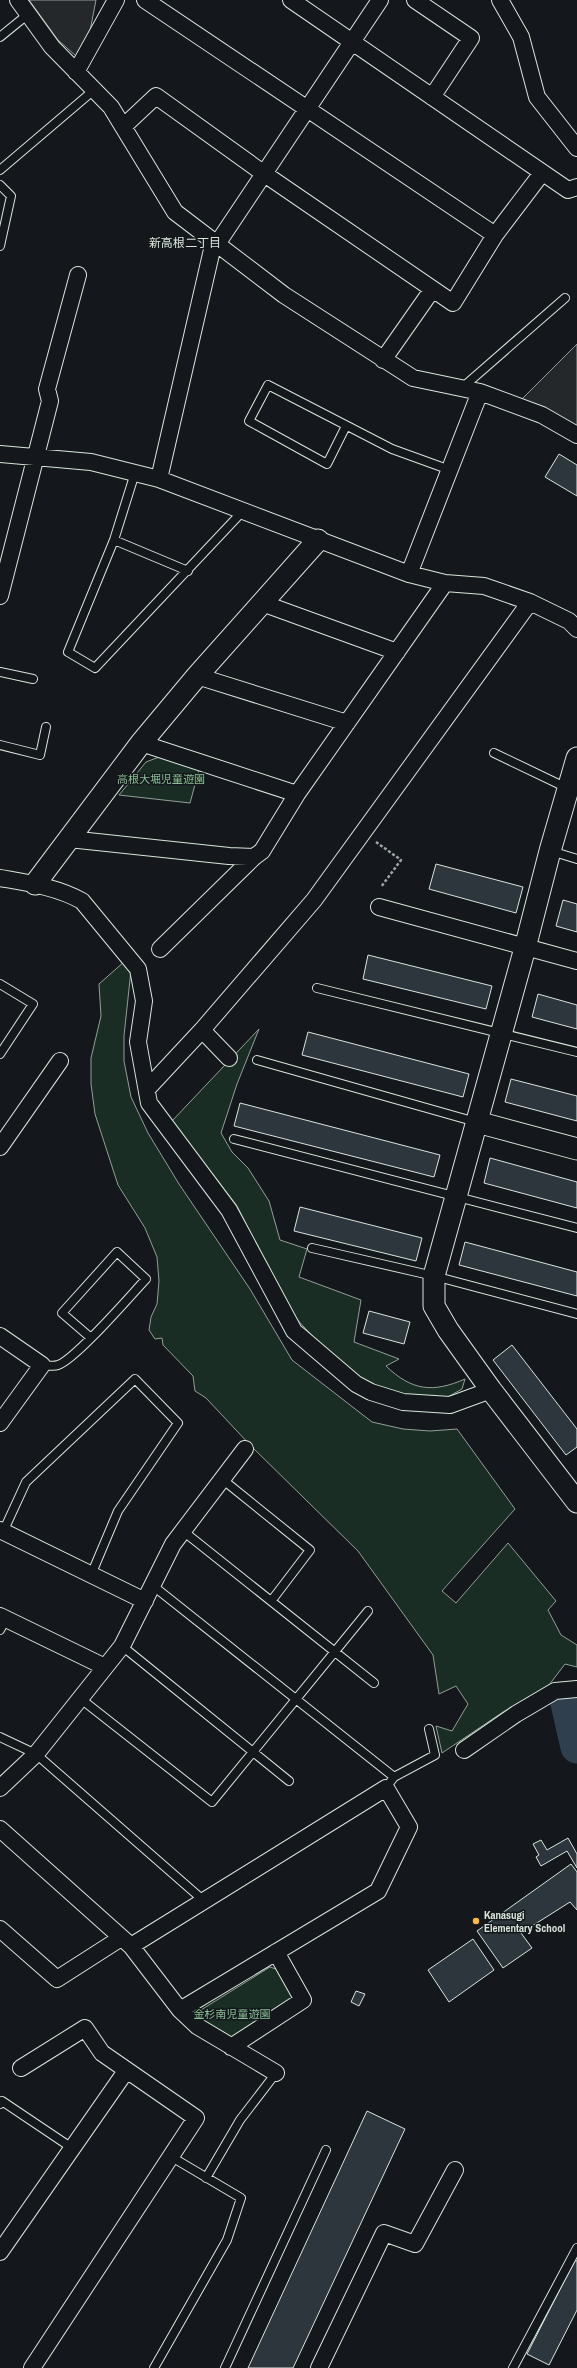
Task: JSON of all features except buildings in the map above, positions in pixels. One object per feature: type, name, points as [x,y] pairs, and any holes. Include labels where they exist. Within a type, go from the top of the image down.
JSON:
[{"type":"street","points":[[18,0],[27,15],[52,47],[111,107],[124,126],[175,212],[284,296],[413,378],[463,387],[480,392],[542,415],[577,435]]},
{"type":"street","points":[[76,72],[116,0]]},
{"type":"street","points":[[145,0],[495,235]]},
{"type":"street","points":[[291,0],[542,173],[568,190],[577,187]]},
{"type":"street","points":[[159,479],[215,242],[380,0]]},
{"type":"street","points":[[415,0],[471,38],[432,97]]},
{"type":"street","points":[[500,0],[521,37],[537,97],[577,148]]},
{"type":"street","points":[[124,126],[156,96],[263,173],[453,303],[495,235],[542,173]]},
{"type":"street","points":[[0,596],[50,401],[47,389],[78,275]]},
{"type":"street","points":[[383,360],[432,290]]},
{"type":"street","points":[[409,574],[480,392]]},
{"type":"street","points":[[0,454],[34,459],[91,462],[159,479],[242,512],[409,574],[445,583],[484,586],[530,602],[569,620],[577,629]]},
{"type":"street","points":[[35,884],[141,743],[197,676],[318,540]]},
{"type":"street","points":[[160,949],[254,857],[262,851],[298,794],[445,583]]},
{"type":"street","points":[[148,1088],[202,1030],[314,900],[530,602]]},
{"type":"street","points":[[262,603],[397,652]]},
{"type":"street","points":[[197,676],[347,723]]},
{"type":"street","points":[[141,743],[298,794]]},
{"type":"street","points":[[577,758],[567,788],[502,1033],[434,1276],[434,1306],[448,1330],[491,1390],[577,1502]]},
{"type":"street","points":[[69,839],[229,856],[254,857]]},
{"type":"street","points":[[0,878],[35,884],[72,895],[82,901],[138,969],[144,1001],[138,1042],[148,1088],[149,1103],[229,1210],[294,1332],[337,1370],[371,1392],[403,1402],[421,1405],[450,1405],[491,1390]]},
{"type":"street","points":[[379,907],[577,961]]},
{"type":"street","points":[[202,1030],[229,1058]]},
{"type":"street","points":[[0,1147],[60,1060]]},
{"type":"street","points":[[477,1122],[577,1149]]},
{"type":"street","points":[[0,1336],[42,1365],[0,1423]]},
{"type":"street","points":[[0,1788],[36,1754],[122,1646],[173,1544],[245,1449]]},
{"type":"street","points":[[1,1531],[145,1601]]},
{"type":"street","points":[[2,1622],[105,1667]]},
{"type":"street","points":[[464,1750],[516,1714],[555,1691],[577,1689]]},
{"type":"street","points":[[0,1929],[57,1979],[202,1900],[390,1783],[409,1827],[378,1891],[180,2010]]},
{"type":"street","points":[[0,1829],[126,1942],[180,2010],[197,2026],[276,2073]]},
{"type":"street","points":[[231,2047],[303,2000],[276,1952]]},
{"type":"street","points":[[21,2068],[85,2028],[102,2053],[196,2118],[32,2368]]},
{"type":"street","points":[[0,2252],[126,2071]]},
{"type":"street","points":[[319,2368],[384,2233],[415,2244],[455,2170]]},
{"type":"lane","points":[[0,37],[27,15]]},
{"type":"lane","points":[[0,170],[94,90]]},
{"type":"lane","points":[[0,185],[11,196],[0,246]]},
{"type":"lane","points":[[463,387],[565,298]]},
{"type":"lane","points":[[346,426],[327,464],[249,421],[268,385],[392,449],[450,470]]},
{"type":"lane","points":[[135,473],[114,540],[68,652],[95,668],[242,512]]},
{"type":"lane","points":[[114,540],[188,571]]},
{"type":"lane","points":[[0,672],[33,679]]},
{"type":"lane","points":[[0,745],[40,755],[46,727]]},
{"type":"lane","points":[[494,753],[567,788]]},
{"type":"lane","points":[[550,851],[577,859]]},
{"type":"lane","points":[[0,984],[33,1004],[0,1054]]},
{"type":"lane","points":[[317,988],[577,1052]]},
{"type":"lane","points":[[257,1060],[477,1122]]},
{"type":"lane","points":[[234,1139],[456,1195],[577,1228]]},
{"type":"lane","points":[[312,1248],[434,1276],[577,1314]]},
{"type":"lane","points":[[42,1365],[56,1366],[63,1363],[91,1338],[146,1279],[117,1252],[62,1313],[91,1338]]},
{"type":"lane","points":[[1,1531],[26,1482],[134,1379],[178,1423],[118,1511],[91,1575]]},
{"type":"lane","points":[[222,1479],[310,1550],[272,1600]]},
{"type":"lane","points":[[183,1530],[374,1683]]},
{"type":"lane","points":[[152,1585],[296,1700],[390,1783],[435,1754],[429,1729]]},
{"type":"lane","points":[[81,1699],[212,1802],[368,1611]]},
{"type":"lane","points":[[122,1646],[289,1781]]},
{"type":"lane","points":[[0,1737],[36,1754],[202,1900]]},
{"type":"lane","points":[[206,2178],[240,2120],[276,2073]]},
{"type":"lane","points":[[0,2104],[2,2101],[72,2148]]},
{"type":"lane","points":[[225,2368],[326,2150]]},
{"type":"lane","points":[[154,2368],[227,2240],[241,2198],[170,2156]]},
{"type":"lane","points":[[513,2368],[577,2248]]},
{"type":"path","points":[[362,833],[401,860],[382,887]]},
{"type":"green space","name":"高根大堀児童遊園","points":[[159,757],[199,770],[190,803],[119,795],[146,762]]},
{"type":"green space","points":[[125,961],[131,970],[124,1036],[124,1061],[131,1097],[148,1133],[179,1184],[250,1289],[292,1360],[372,1422],[403,1429],[430,1431],[457,1429],[515,1509],[442,1591],[456,1603],[508,1543],[556,1601],[548,1610],[561,1635],[577,1645],[577,1667],[565,1664],[549,1685],[503,1712],[442,1753],[436,1726],[452,1731],[468,1704],[456,1686],[439,1694],[433,1655],[358,1551],[251,1446],[206,1398],[195,1391],[193,1376],[163,1345],[162,1338],[155,1339],[149,1330],[151,1317],[157,1304],[159,1281],[157,1257],[145,1228],[118,1185],[95,1114],[91,1084],[91,1058],[101,1016],[99,984]]},
{"type":"green space","points":[[259,1029],[237,1084],[221,1133],[232,1152],[248,1168],[269,1201],[280,1240],[307,1249],[299,1277],[361,1300],[354,1342],[399,1359],[386,1366],[405,1381],[414,1385],[433,1388],[465,1379],[462,1389],[446,1398],[403,1398],[374,1386],[339,1365],[293,1315],[237,1206],[172,1121]]},
{"type":"green space","name":"金杉南児童遊園","points":[[270,1967],[279,1970],[293,1993],[291,2001],[233,2037],[226,2036],[196,2021],[196,2013]]},
{"type":"shaded area","points":[[29,0],[96,0],[90,31],[76,56],[58,40]]},
{"type":"shaded area","points":[[577,344],[577,427],[522,399]]},
{"type":"waterway","points":[[566,1699],[577,1747]]},
{"type":"place","name":"Kanasugi Elementary School","points":[[476,1921]]},
{"type":"district","name":"新高根二丁目","points":[[185,243]]}]
